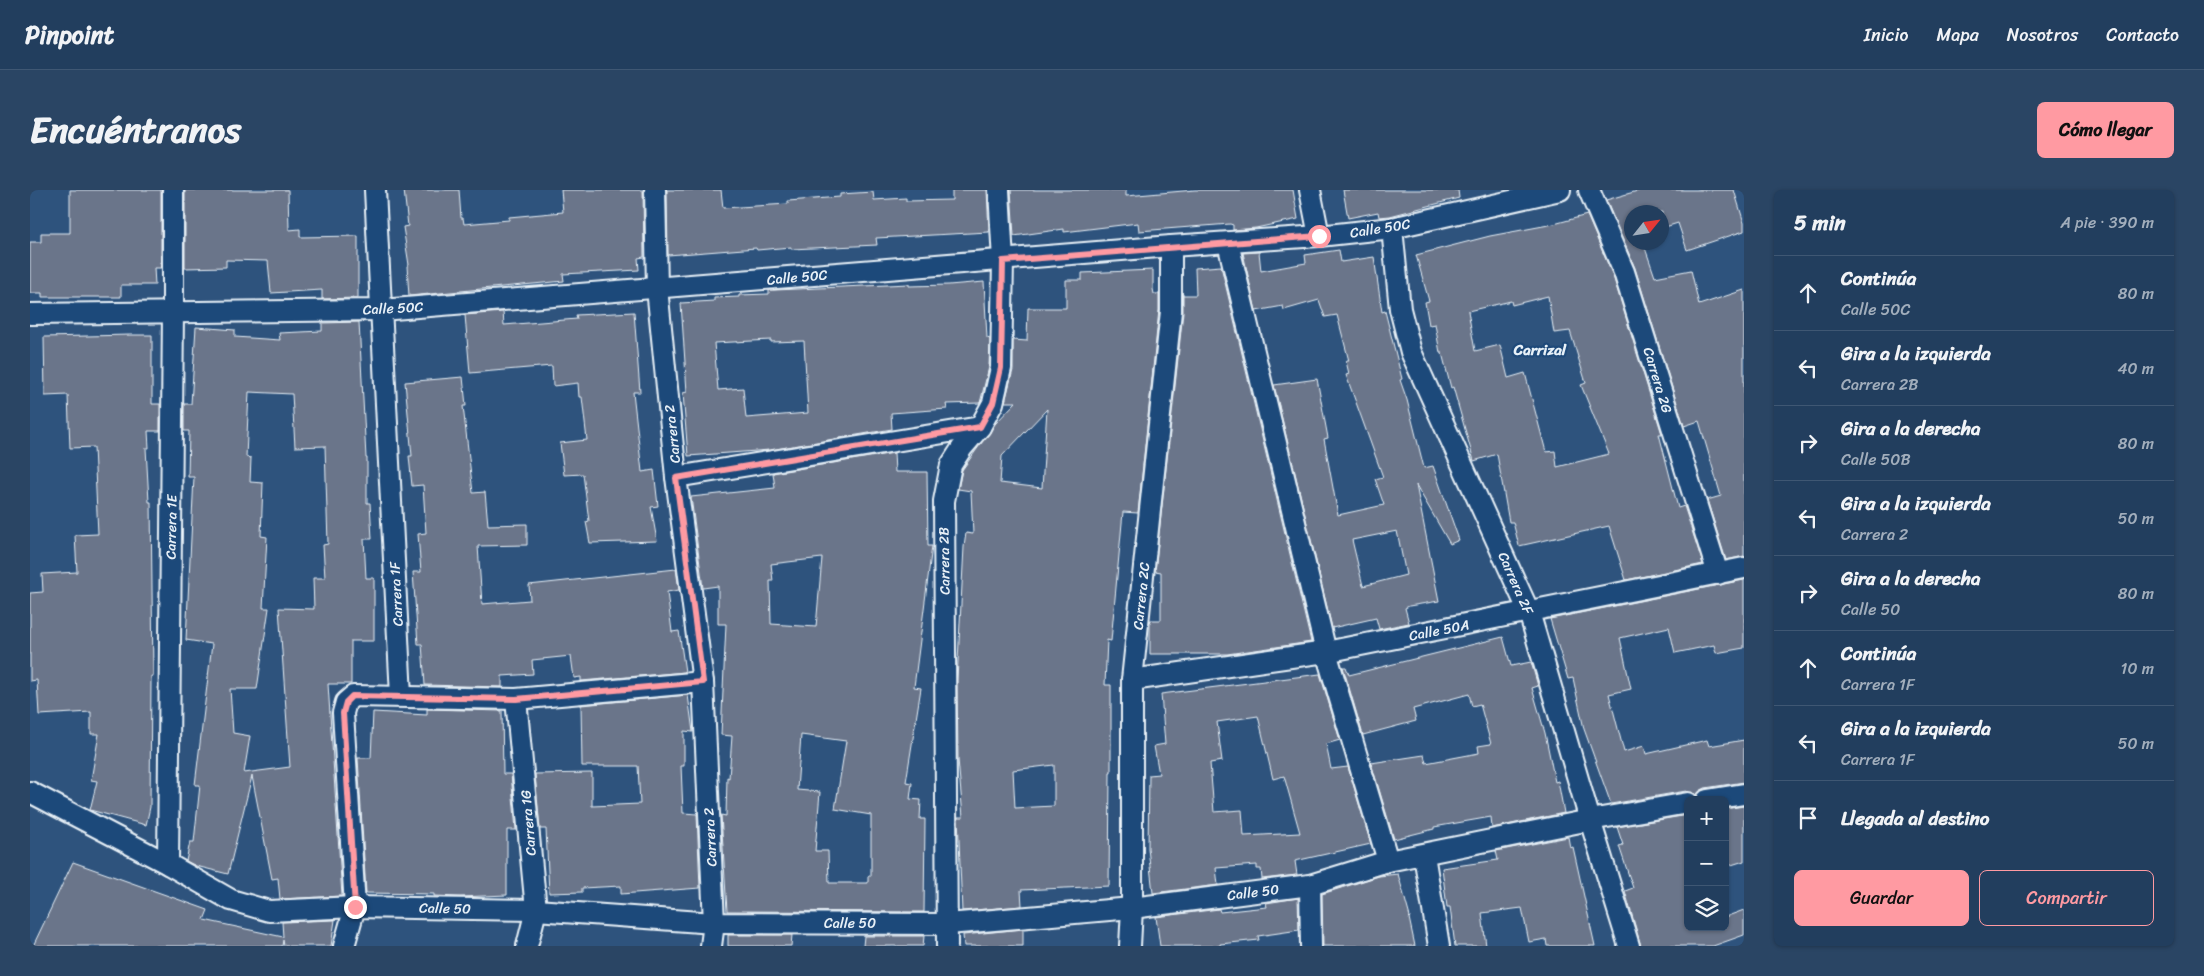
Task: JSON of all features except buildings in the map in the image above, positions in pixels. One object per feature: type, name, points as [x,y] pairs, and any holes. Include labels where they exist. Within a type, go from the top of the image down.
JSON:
[{"type":"street","name":"Carrera 1E","points":[[168,864],[174,311],[173,190]]},
{"type":"street","name":"Carrera 1F","points":[[375,190],[401,696]]},
{"type":"street","name":"Carrera 2","points":[[655,190],[657,288],[676,478],[703,682],[714,923],[711,946]]},
{"type":"street","name":"Carrera 2B","points":[[947,946],[944,502],[951,465],[962,448],[980,427],[993,403],[1001,368],[1003,261],[999,190]]},
{"type":"street","points":[[1310,190],[1319,236]]},
{"type":"street","name":"Calle 50C","points":[[30,314],[381,310],[1171,246],[1228,244],[1392,228],[1560,190]]},
{"type":"street","name":"Carrera 2G","points":[[1589,190],[1624,272],[1718,574]]},
{"type":"street","name":"Carrera 2F","points":[[1392,228],[1400,309],[1411,352],[1529,612],[1629,946]]},
{"type":"street","points":[[1228,244],[1326,652],[1388,861]]},
{"type":"street","name":"Carrera 2C","points":[[1130,946],[1132,908],[1132,680],[1172,311],[1171,246]]},
{"type":"street","points":[[676,478],[980,427]]},
{"type":"street","name":"Calle 50A","points":[[1132,680],[1326,652],[1744,568]]},
{"type":"street","points":[[344,946],[355,907],[343,713],[346,702],[352,696],[516,699],[703,682]]},
{"type":"street","name":"Carrera 1G","points":[[516,699],[536,910],[527,946]]},
{"type":"street","name":"Calle 50","points":[[30,792],[168,864],[231,900],[269,911],[355,907],[536,910],[714,923],[948,924],[1132,908],[1310,885],[1388,861],[1590,820],[1684,804]]},
{"type":"street","points":[[1729,796],[1744,794]]},
{"type":"street","points":[[1424,855],[1439,946]]},
{"type":"street","points":[[1310,885],[1311,946]]},
{"type":"district","name":"Carrizal","points":[[1540,350]]},
{"type":"route","points":[[355,907],[343,713],[346,702],[352,696],[516,699],[703,682],[676,478],[980,427],[993,403],[1001,368],[1003,261],[1171,246],[1228,244],[1319,236]]}]
